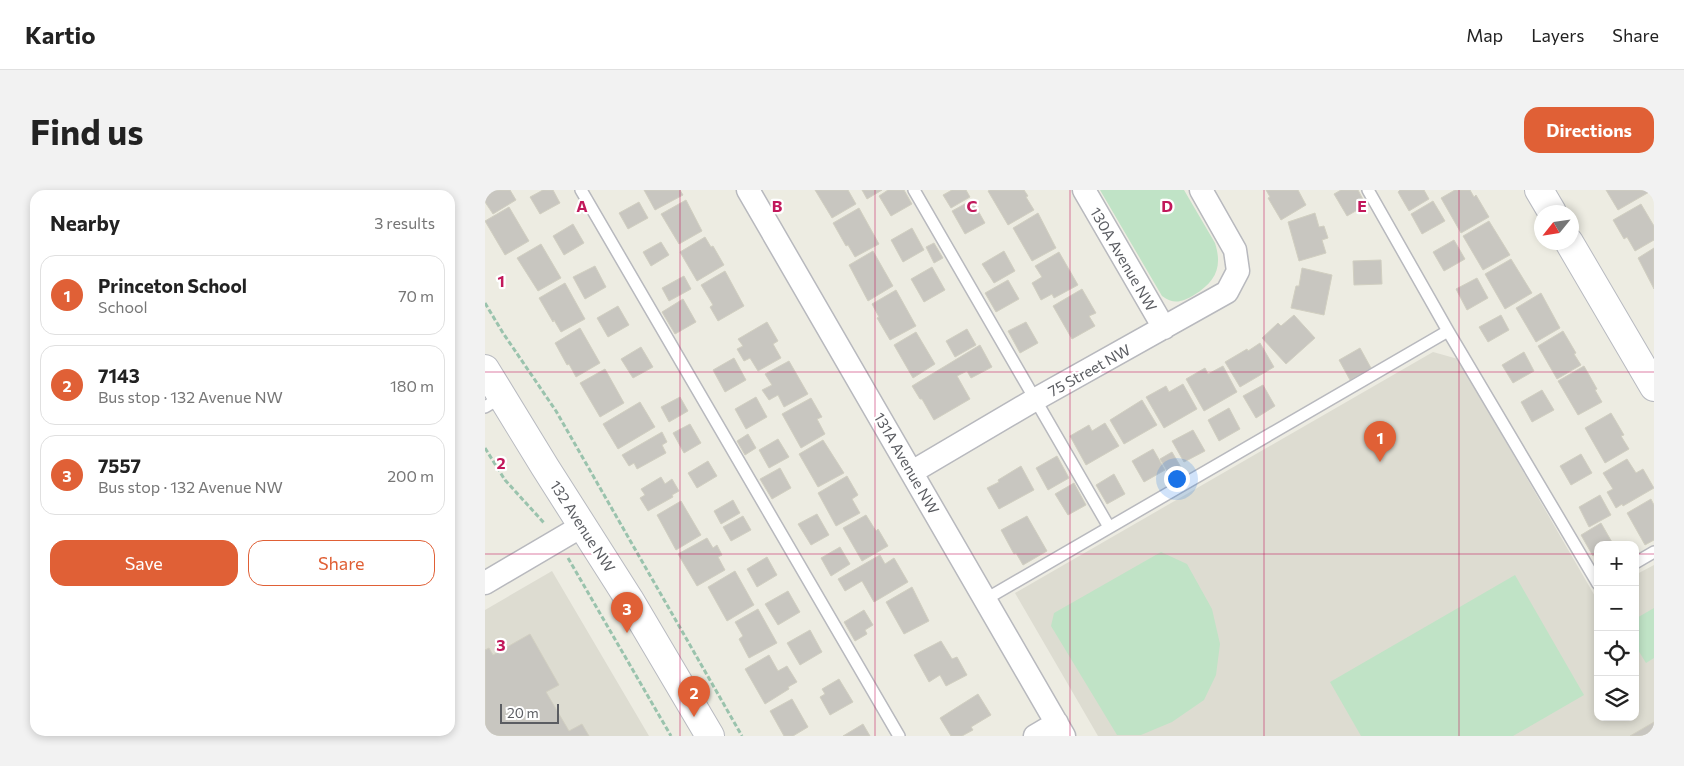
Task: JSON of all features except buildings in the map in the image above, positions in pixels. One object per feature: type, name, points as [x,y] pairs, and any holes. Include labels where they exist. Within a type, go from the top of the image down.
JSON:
[{"type":"street","name":"131A Avenue NW","points":[[749,190],[1061,730]]},
{"type":"street","name":"130A Avenue NW","points":[[1085,190],[1164,328]]},
{"type":"street","name":"75 Street NW","points":[[912,472],[1036,399],[1227,292],[1238,271],[1235,250],[1201,190]]},
{"type":"street","points":[[1539,190],[1548,205]]},
{"type":"street","points":[[1574,250],[1654,387]]},
{"type":"street","name":"132 Avenue NW","points":[[485,369],[493,402],[582,526],[629,599],[710,736]]},
{"type":"street","points":[[485,582],[582,526]]},
{"type":"street","points":[[1035,736],[1061,730]]},
{"type":"lane","points":[[581,190],[899,736]]},
{"type":"lane","points":[[914,190],[1109,527]]},
{"type":"lane","points":[[1368,190],[1448,331],[1594,577]]},
{"type":"lane","points":[[986,598],[1448,331]]},
{"type":"lane","points":[[1639,561],[1654,552]]},
{"type":"path","points":[[485,304],[505,338],[556,411],[742,736]]},
{"type":"path","points":[[485,448],[505,480],[559,540],[671,736]]},
{"type":"shaded area","points":[[1433,352],[1458,359],[1594,595],[1594,721],[1639,721],[1639,573],[1654,565],[1654,736],[1098,736],[1015,593]]},
{"type":"shaded area","points":[[552,571],[649,736],[485,736],[485,610]]},
{"type":"green space","points":[[1100,190],[1184,190],[1215,243],[1218,260],[1217,267],[1215,274],[1207,285],[1182,301],[1170,301],[1162,296]]},
{"type":"green space","points":[[1161,552],[1187,564],[1212,609],[1220,644],[1216,675],[1204,700],[1172,722],[1141,735],[1117,735],[1051,626],[1054,613]]},
{"type":"green space","points":[[1515,575],[1584,695],[1513,736],[1361,736],[1330,682]]},
{"type":"green space","points":[[1654,608],[1654,658],[1646,663],[1639,652],[1639,617]]},
{"type":"place","name":"Princeton School","points":[[1380,462]]},
{"type":"place","name":"7557","points":[[627,633]]},
{"type":"place","name":"7143","points":[[694,717]]}]
